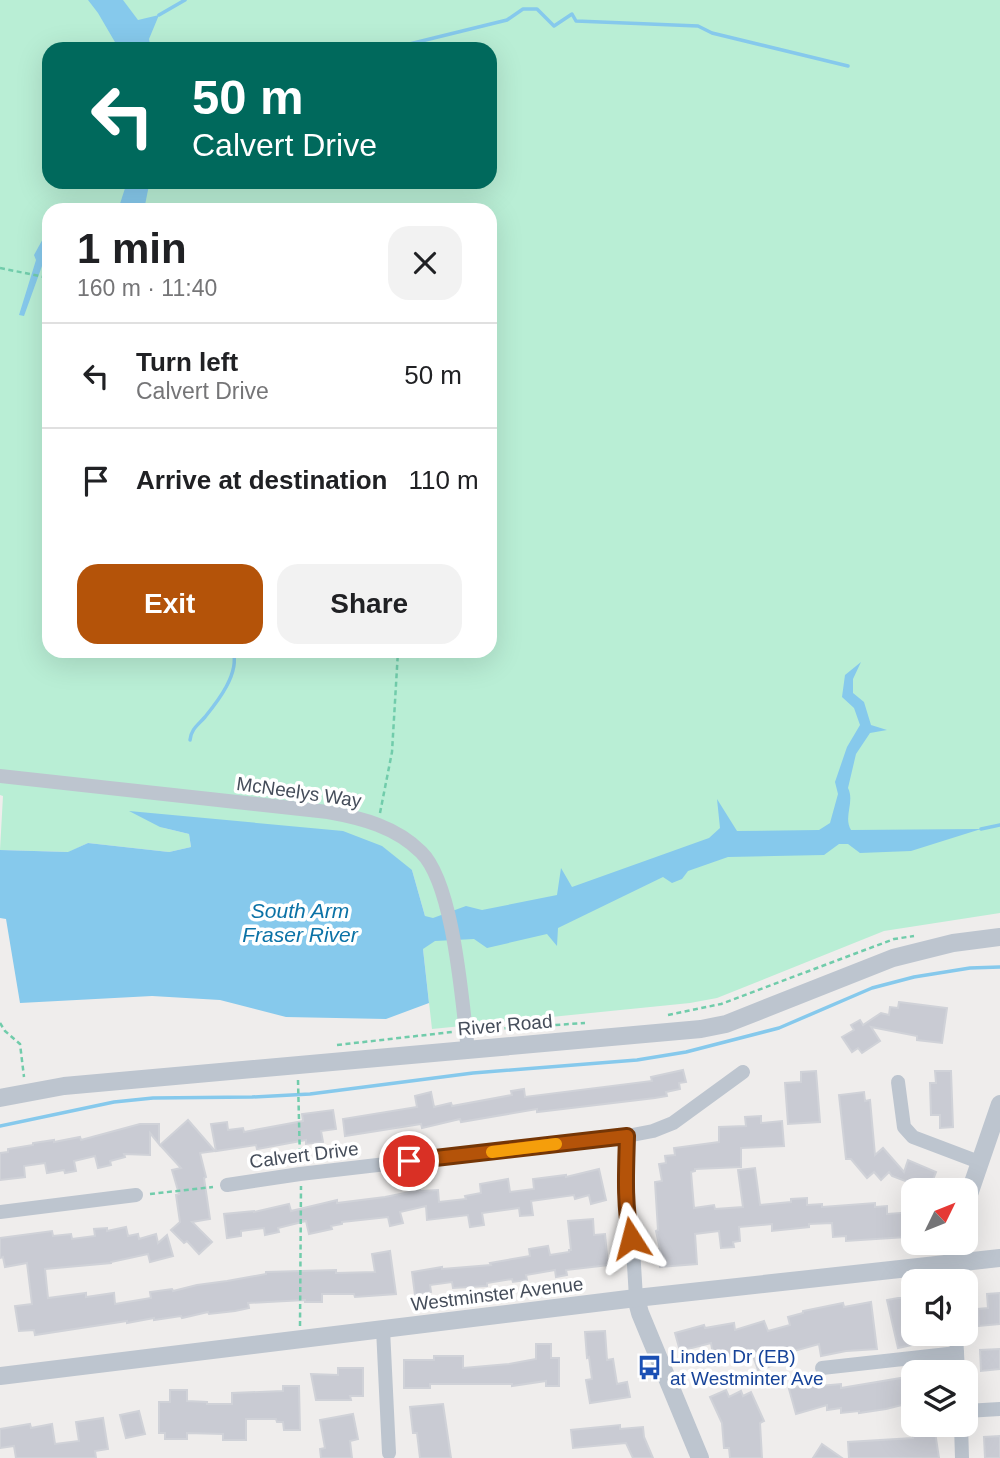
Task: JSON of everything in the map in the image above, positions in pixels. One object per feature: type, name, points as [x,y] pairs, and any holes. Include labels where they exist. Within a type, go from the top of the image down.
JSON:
[{"type":"street","name":"McNeelys Way","points":[[0,776],[328,812],[378,824],[408,840],[423,853],[440,883],[456,950],[468,1049]]},
{"type":"street","name":"River Road","points":[[0,1098],[64,1086],[675,1032],[726,1024],[893,958],[953,943],[1000,936]]},
{"type":"street","name":"Calvert Drive","points":[[228,1185],[300,1174],[627,1136],[673,1124],[743,1072]]},
{"type":"street","points":[[898,1082],[904,1127],[913,1137],[979,1162]]},
{"type":"street","points":[[974,1178],[1000,1104]]},
{"type":"street","points":[[627,1136],[626,1207],[633,1248],[636,1298],[699,1458]]},
{"type":"street","points":[[0,1213],[136,1195]]},
{"type":"street","name":"Westminster Avenue","points":[[962,1269],[1000,1258]]},
{"type":"street","name":"Westminster Avenue","points":[[0,1376],[636,1298],[901,1276]]},
{"type":"street","points":[[383,1329],[389,1453]]},
{"type":"street","points":[[957,1346],[957,1360]]},
{"type":"street","points":[[822,1368],[957,1353]]},
{"type":"street","points":[[978,1410],[1000,1409]]},
{"type":"street","points":[[961,1437],[962,1458]]},
{"type":"path","points":[[0,268],[42,277]]},
{"type":"path","points":[[378,824],[391,752],[398,658]]},
{"type":"path","points":[[660,1017],[721,1004],[894,939],[918,935]]},
{"type":"path","points":[[0,1023],[20,1044],[24,1077]]},
{"type":"path","points":[[480,1030],[588,1023]]},
{"type":"path","points":[[298,1080],[300,1164]]},
{"type":"path","points":[[300,1329],[301,1182]]},
{"type":"path","points":[[136,1195],[228,1185]]},
{"type":"green space","points":[[0,0],[1000,0],[1000,913],[884,931],[717,998],[432,1029],[423,949],[425,916],[412,870],[160,827],[189,834],[191,847],[169,852],[88,843],[69,852],[0,850],[3,796],[0,795]]},
{"type":"water","points":[[88,0],[123,0],[138,20],[159,15],[150,42],[115,42]]},
{"type":"water","points":[[125,189],[148,189],[145,203],[120,203]]},
{"type":"water","points":[[42,240],[42,266],[24,316],[19,315],[36,260],[34,255]]},
{"type":"water","name":"South Arm Fraser River","points":[[861,662],[853,679],[853,693],[864,702],[871,725],[887,730],[870,733],[856,754],[848,788],[848,820],[851,830],[981,829],[911,851],[860,853],[848,844],[839,844],[824,855],[728,857],[688,871],[682,879],[672,883],[663,877],[558,928],[557,946],[547,934],[487,948],[474,939],[435,941],[423,949],[429,1003],[386,1019],[286,1017],[220,1000],[152,996],[20,1003],[6,919],[0,918],[0,850],[68,852],[88,843],[169,852],[191,847],[189,834],[160,827],[129,811],[343,831],[382,846],[412,870],[425,916],[433,918],[466,906],[482,910],[557,895],[561,868],[572,887],[709,838],[720,828],[717,799],[737,831],[819,830],[830,823],[838,794],[835,782],[847,747],[860,725],[854,708],[842,697],[845,675]]},
{"type":"building","points":[[899,1002],[947,1008],[942,1043],[917,1040],[917,1036],[871,1027],[880,1041],[862,1053],[858,1048],[852,1052],[842,1037],[854,1030],[851,1025],[860,1020],[863,1025],[881,1013],[889,1015],[890,1007],[898,1008]]},
{"type":"building","points":[[683,1070],[686,1082],[679,1083],[680,1089],[666,1092],[667,1096],[537,1112],[537,1109],[461,1122],[460,1119],[422,1128],[421,1124],[345,1136],[343,1119],[417,1107],[415,1096],[431,1092],[434,1107],[451,1103],[452,1106],[512,1095],[511,1091],[524,1089],[525,1097],[652,1081],[651,1077]]},
{"type":"building","points":[[816,1071],[820,1122],[788,1124],[785,1083],[801,1082],[801,1072]]},
{"type":"building","points":[[935,1071],[951,1071],[953,1127],[940,1128],[940,1115],[931,1115],[930,1083],[936,1083]]},
{"type":"building","points":[[864,1092],[865,1101],[870,1100],[875,1155],[883,1148],[904,1172],[908,1160],[936,1172],[934,1178],[901,1179],[889,1172],[881,1180],[874,1172],[867,1178],[851,1159],[846,1159],[839,1095]]},
{"type":"building","points":[[333,1110],[336,1129],[321,1131],[323,1142],[306,1144],[306,1140],[257,1149],[256,1145],[216,1151],[211,1124],[227,1122],[228,1130],[243,1128],[244,1132],[303,1121],[302,1114]]},
{"type":"building","points":[[761,1116],[761,1123],[782,1121],[784,1146],[741,1148],[741,1167],[695,1169],[691,1172],[694,1208],[714,1205],[715,1209],[743,1207],[738,1170],[755,1168],[760,1205],[807,1198],[807,1205],[822,1204],[822,1207],[875,1203],[875,1207],[887,1206],[887,1214],[901,1213],[901,1237],[846,1241],[846,1236],[833,1237],[832,1223],[772,1231],[772,1224],[739,1227],[740,1241],[733,1242],[734,1247],[721,1248],[719,1231],[695,1234],[697,1264],[660,1267],[655,1182],[662,1181],[659,1164],[666,1163],[665,1156],[675,1155],[674,1148],[719,1142],[719,1127],[746,1126],[745,1117]]},
{"type":"building","points":[[188,1120],[215,1151],[200,1153],[206,1177],[210,1219],[192,1222],[212,1242],[199,1254],[171,1230],[180,1222],[176,1195],[179,1194],[172,1170],[181,1168],[160,1145]]},
{"type":"building","points":[[140,1124],[159,1124],[159,1144],[150,1133],[150,1155],[124,1154],[125,1157],[110,1161],[111,1165],[98,1168],[95,1156],[74,1161],[76,1171],[65,1173],[64,1170],[47,1173],[45,1163],[24,1166],[25,1177],[0,1180],[0,1153],[8,1152],[8,1149],[54,1140],[80,1137],[81,1140]]},
{"type":"building","points":[[599,1169],[606,1200],[591,1204],[589,1195],[575,1199],[574,1195],[531,1201],[533,1215],[520,1216],[519,1208],[482,1213],[484,1225],[470,1227],[468,1215],[427,1220],[426,1206],[400,1212],[403,1223],[390,1226],[388,1217],[342,1222],[331,1226],[332,1229],[309,1234],[306,1221],[278,1228],[279,1232],[265,1235],[264,1228],[241,1231],[241,1236],[227,1238],[224,1214],[254,1212],[289,1204],[291,1211],[337,1200],[337,1203],[420,1190],[438,1190],[439,1202],[466,1199],[465,1196],[481,1193],[480,1184],[508,1179],[510,1192],[534,1189],[533,1179],[566,1177]]},
{"type":"building","points":[[593,1219],[594,1235],[605,1234],[608,1265],[566,1270],[567,1275],[556,1277],[555,1270],[526,1275],[527,1280],[513,1282],[512,1279],[487,1283],[487,1286],[453,1288],[452,1282],[430,1285],[431,1292],[415,1295],[412,1272],[442,1267],[491,1265],[490,1263],[530,1256],[529,1249],[548,1246],[550,1255],[569,1252],[568,1221]]},
{"type":"building","points":[[126,1227],[128,1236],[138,1234],[139,1239],[156,1234],[158,1243],[167,1235],[173,1256],[150,1262],[148,1254],[111,1263],[45,1269],[48,1298],[86,1293],[86,1297],[114,1293],[115,1304],[151,1298],[150,1292],[173,1291],[266,1272],[375,1272],[372,1254],[390,1251],[396,1294],[355,1297],[354,1294],[322,1294],[322,1302],[305,1300],[248,1303],[249,1308],[182,1318],[127,1321],[35,1335],[34,1330],[19,1331],[15,1306],[32,1304],[27,1263],[5,1267],[3,1257],[0,1258],[0,1238],[52,1231],[53,1236],[71,1234],[72,1239],[95,1236],[94,1229],[107,1228],[107,1231]]},
{"type":"building","points":[[1000,1293],[1000,1324],[979,1326],[978,1309],[988,1308],[987,1294]]},
{"type":"building","points":[[901,1298],[901,1346],[907,1346],[898,1348],[887,1300]]},
{"type":"building","points":[[871,1302],[877,1349],[821,1356],[819,1344],[776,1356],[778,1364],[758,1370],[752,1353],[714,1359],[711,1343],[680,1351],[675,1333],[704,1325],[705,1328],[734,1323],[735,1330],[764,1321],[768,1331],[790,1325],[788,1317],[803,1311],[843,1303],[844,1307]]},
{"type":"building","points":[[605,1331],[607,1360],[613,1359],[617,1384],[627,1382],[630,1397],[590,1403],[586,1380],[592,1379],[585,1332]]},
{"type":"building","points":[[536,1344],[551,1344],[551,1358],[559,1358],[559,1386],[546,1386],[546,1381],[512,1386],[430,1384],[430,1388],[404,1388],[404,1360],[463,1356],[463,1368],[509,1364],[536,1359]]},
{"type":"building","points":[[1000,1349],[1000,1369],[981,1371],[980,1350]]},
{"type":"building","points":[[338,1368],[363,1368],[363,1396],[350,1396],[351,1400],[316,1400],[311,1374],[338,1375]]},
{"type":"building","points":[[901,1378],[901,1405],[859,1413],[841,1413],[841,1408],[827,1410],[827,1405],[796,1414],[789,1389],[817,1381],[819,1386],[841,1384],[841,1388]]},
{"type":"building","points":[[283,1386],[299,1386],[300,1430],[284,1430],[283,1422],[277,1422],[276,1419],[246,1419],[246,1440],[223,1440],[223,1434],[187,1433],[187,1439],[165,1439],[165,1433],[159,1433],[159,1402],[170,1402],[170,1390],[187,1390],[187,1401],[232,1404],[232,1393],[283,1391]]},
{"type":"building","points":[[726,1390],[729,1397],[741,1391],[743,1396],[751,1392],[764,1421],[760,1423],[762,1458],[730,1458],[729,1448],[724,1448],[722,1423],[710,1397]]},
{"type":"building","points":[[443,1404],[451,1458],[420,1458],[410,1407]]},
{"type":"building","points":[[139,1411],[145,1434],[126,1438],[120,1415]]},
{"type":"building","points":[[353,1414],[358,1439],[350,1441],[352,1458],[321,1458],[320,1449],[325,1448],[320,1420]]},
{"type":"building","points":[[103,1418],[108,1449],[95,1451],[96,1458],[16,1458],[14,1446],[0,1448],[0,1429],[30,1424],[31,1428],[52,1424],[55,1444],[79,1441],[76,1422]]},
{"type":"building","points":[[620,1425],[620,1429],[643,1427],[644,1437],[653,1458],[633,1458],[626,1443],[573,1448],[571,1430]]},
{"type":"building","points":[[1000,1436],[1000,1458],[985,1458],[984,1437]]},
{"type":"building","points":[[936,1437],[939,1458],[849,1458],[848,1442]]},
{"type":"building","points":[[822,1444],[842,1458],[813,1458]]},
{"type":"waterway","points":[[159,15],[185,0]]},
{"type":"waterway","points":[[417,42],[507,20],[523,9],[537,9],[554,26],[572,14],[576,21],[698,26],[712,33],[848,66]]},
{"type":"waterway","points":[[190,740],[193,730],[227,686],[234,658]]},
{"type":"waterway","points":[[981,829],[1000,825]]},
{"type":"waterway","points":[[0,1126],[114,1102],[153,1098],[310,1094],[473,1073],[637,1060],[686,1052],[779,1028],[872,988],[914,977],[970,968],[1000,967]]},
{"type":"slow traffic","points":[[492,1152],[556,1144]]},
{"type":"place","name":"Linden Dr (EB) at Westminter Ave","points":[[650,1367]]},
{"type":"route","points":[[409,1161],[627,1136],[625,1195],[631,1238]]}]
